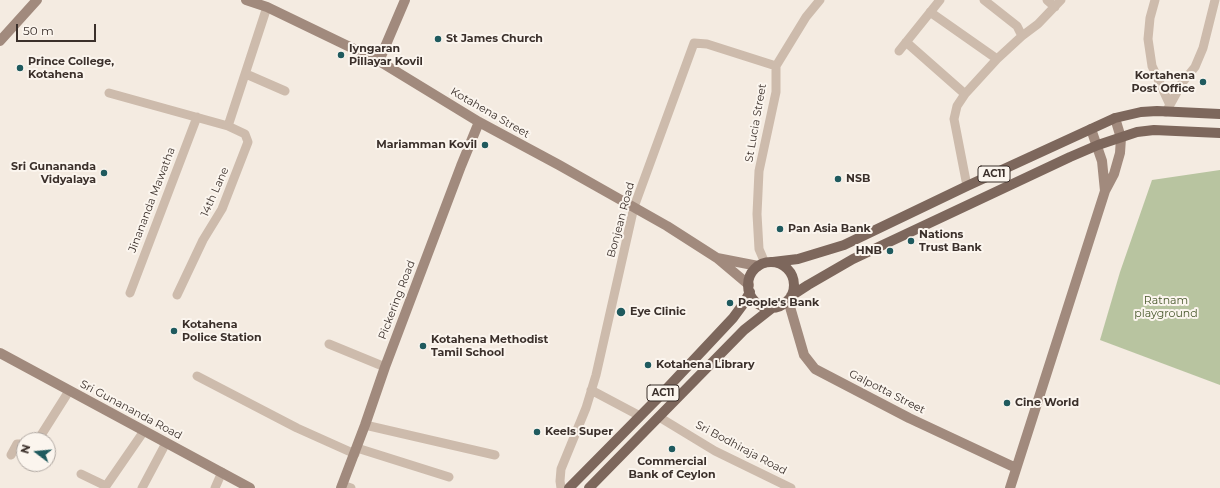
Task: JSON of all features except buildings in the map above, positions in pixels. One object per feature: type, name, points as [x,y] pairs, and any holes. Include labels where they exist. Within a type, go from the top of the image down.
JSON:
[{"type":"main road","name":"AC11","points":[[765,264],[798,259],[844,245],[967,186],[1115,118],[1168,108],[1220,114]]},
{"type":"main road","name":"AC11","points":[[790,298],[808,284],[853,259],[1098,145],[1137,132],[1154,130],[1220,133]]},
{"type":"main road","points":[[765,264],[780,264],[787,268],[794,281],[794,289],[790,298],[784,304],[772,308],[759,304],[754,299],[749,289],[750,278],[753,272],[765,264]]},
{"type":"main road","name":"AC11","points":[[568,488],[640,416],[733,318],[744,303],[749,289]]},
{"type":"main road","name":"AC11","points":[[589,488],[744,330],[772,308]]},
{"type":"street","points":[[0,41],[37,0]]},
{"type":"street","name":"Kotahena Street","points":[[246,0],[267,7],[379,61],[479,122],[634,207],[717,258],[749,289]]},
{"type":"street","points":[[379,61],[405,0]]},
{"type":"street","points":[[776,66],[806,17],[820,0]]},
{"type":"street","points":[[899,51],[940,0]]},
{"type":"street","points":[[984,0],[1017,26],[1022,36]]},
{"type":"street","points":[[1047,0],[1055,7]]},
{"type":"street","points":[[967,186],[954,119],[957,106],[965,94],[996,59],[1038,24],[1061,0]]},
{"type":"street","points":[[1155,0],[1150,18],[1148,39],[1152,66],[1168,108]]},
{"type":"street","points":[[1168,108],[1182,83],[1195,67],[1203,48],[1215,0]]},
{"type":"street","points":[[109,93],[228,126],[267,7]]},
{"type":"street","points":[[930,12],[996,59]]},
{"type":"street","points":[[906,42],[965,94]]},
{"type":"street","name":"Bonjean Road","points":[[561,488],[561,469],[579,427],[591,390],[634,207],[694,43],[707,44],[776,66]]},
{"type":"street","name":"St Lucia Street","points":[[765,264],[759,249],[757,214],[760,171],[776,92],[776,66]]},
{"type":"street","points":[[246,74],[285,91]]},
{"type":"street","name":"Jinananda Mawatha","points":[[130,293],[197,117]]},
{"type":"street","points":[[1010,488],[1105,191],[1114,174],[1120,153],[1121,138],[1115,118]]},
{"type":"street","name":"Pickering Road","points":[[345,487],[384,367],[479,122]]},
{"type":"street","name":"14th Lane","points":[[177,295],[203,240],[222,209],[248,142],[245,134],[228,126]]},
{"type":"street","points":[[1091,129],[1098,145],[1102,161],[1105,191]]},
{"type":"street","name":"Kotahena Street","points":[[717,258],[765,264]]},
{"type":"street","name":"Galpotta Street","points":[[790,298],[804,355],[815,368],[909,418],[1016,468]]},
{"type":"street","points":[[329,344],[384,367]]},
{"type":"street","name":"Sri Gunananda Road","points":[[0,353],[250,488]]},
{"type":"street","points":[[197,376],[297,428],[356,451],[449,477]]},
{"type":"street","points":[[43,432],[69,390]]},
{"type":"street","points":[[591,390],[640,416]]},
{"type":"street","name":"Sri Bodhiraja Road","points":[[659,416],[715,451],[791,488]]},
{"type":"street","points":[[365,425],[495,455]]},
{"type":"street","points":[[81,474],[106,486],[144,431]]},
{"type":"street","points":[[142,488],[166,443]]},
{"type":"street","points":[[11,455],[16,447]]},
{"type":"street","points":[[215,488],[222,472]]},
{"type":"green space","name":"Ratnam playground","points":[[1220,170],[1220,385],[1100,340],[1120,272],[1152,180]]},
{"type":"place","name":"St James Church","points":[[438,39]]},
{"type":"place","name":"Iyngaran Pillayar Kovil","points":[[341,55]]},
{"type":"place","name":"Prince College, Kotahena","points":[[20,68]]},
{"type":"place","name":"Kortahena Post Office","points":[[1203,82]]},
{"type":"place","name":"Mariamman Kovil","points":[[485,145]]},
{"type":"place","name":"Sri Gunananda Vidyalaya","points":[[104,173]]},
{"type":"place","name":"NSB","points":[[838,179]]},
{"type":"place","name":"Pan Asia Bank","points":[[780,229]]},
{"type":"place","name":"Nations Trust Bank","points":[[911,241]]},
{"type":"place","name":"HNB","points":[[890,251]]},
{"type":"place","name":"People's Bank","points":[[730,303]]},
{"type":"place","name":"Eye Clinic","points":[[621,312]]},
{"type":"place","name":"Kotahena Police Station","points":[[174,331]]},
{"type":"place","name":"Kotahena Methodist Tamil School","points":[[423,346]]},
{"type":"place","name":"Kotahena Library","points":[[648,365]]},
{"type":"place","name":"Cine World","points":[[1007,403]]},
{"type":"place","name":"Keels Super","points":[[537,432]]},
{"type":"place","name":"Commercial Bank of Ceylon","points":[[672,449]]}]
